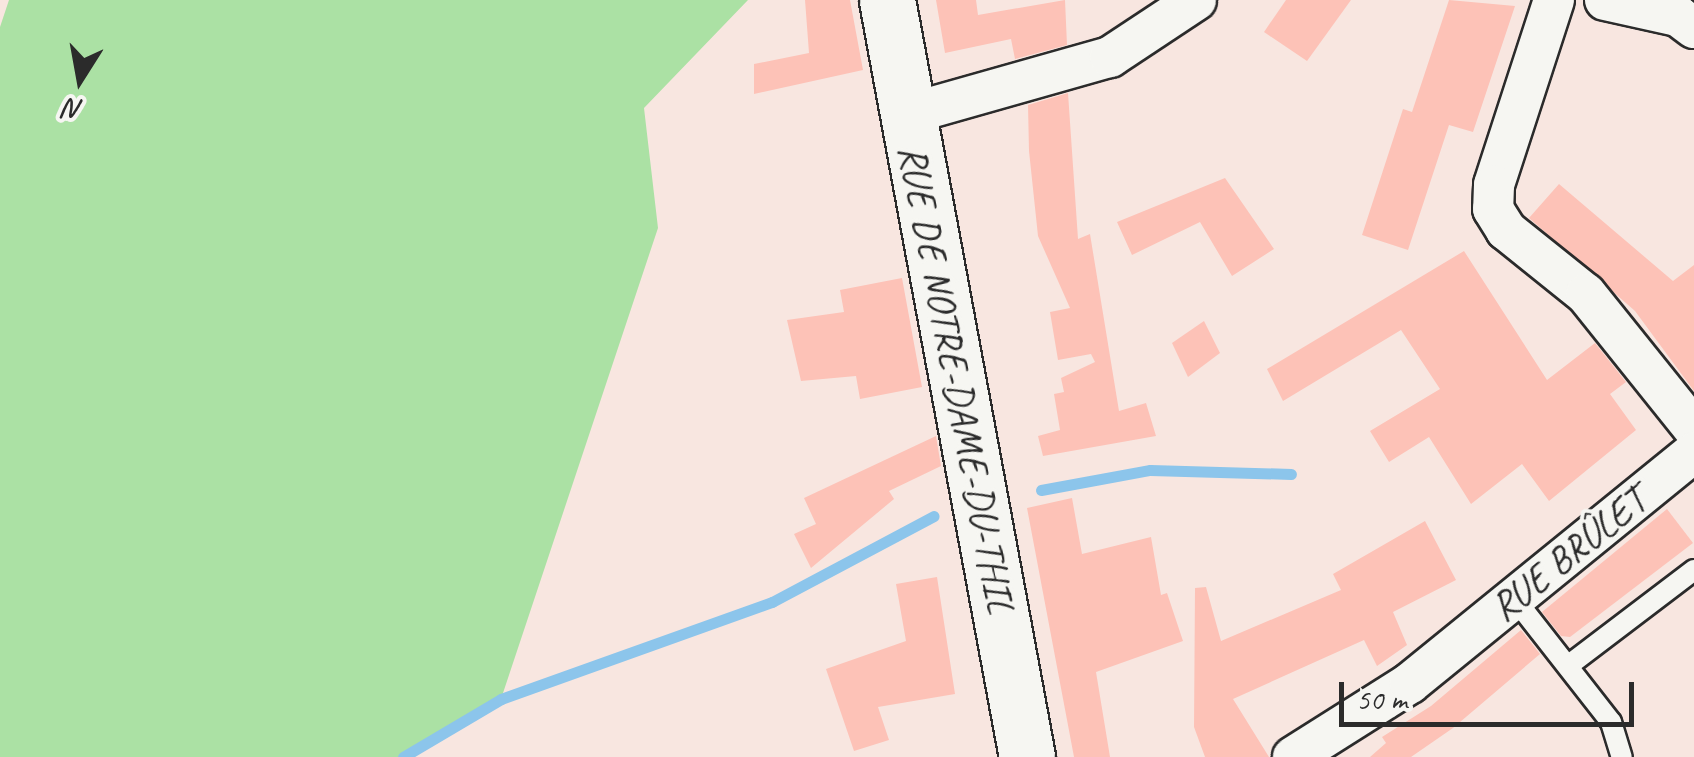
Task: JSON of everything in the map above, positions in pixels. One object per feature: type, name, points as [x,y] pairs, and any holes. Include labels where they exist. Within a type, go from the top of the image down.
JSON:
[{"type":"main road","name":"RUE DE NOTRE-DAME-DU-THIL","points":[[887,0],[1027,757]]},
{"type":"street","points":[[908,114],[1110,57],[1196,0]]},
{"type":"street","points":[[1554,0],[1494,185],[1492,209],[1506,230],[1586,294],[1694,430]]},
{"type":"street","points":[[1605,0],[1678,16],[1694,28]]},
{"type":"street","name":"RUE BRÛLET","points":[[1294,757],[1399,690],[1694,452]]},
{"type":"lane","points":[[1569,665],[1694,570]]},
{"type":"lane","points":[[1514,598],[1612,722],[1622,757]]},
{"type":"green space","points":[[9,0],[748,0],[644,108],[658,228],[501,699],[400,757],[0,757],[0,27]]},
{"type":"building","points":[[805,0],[850,0],[863,70],[754,94],[754,64],[809,53]]},
{"type":"building","points":[[936,0],[976,0],[978,15],[1065,0],[1067,45],[1015,59],[1011,39],[945,53]]},
{"type":"building","points":[[1286,0],[1351,0],[1307,61],[1264,32]]},
{"type":"building","points":[[1449,0],[1515,6],[1473,132],[1449,125],[1408,250],[1362,235],[1403,109],[1412,112]]},
{"type":"building","points":[[1068,93],[1078,239],[1090,234],[1119,411],[1146,403],[1156,436],[1043,456],[1038,436],[1060,430],[1054,394],[1064,392],[1061,378],[1095,362],[1091,354],[1058,360],[1050,312],[1070,308],[1038,236],[1029,151],[1028,105]]},
{"type":"building","points":[[1225,178],[1274,249],[1232,276],[1200,222],[1132,255],[1117,222]]},
{"type":"building","points":[[1559,184],[1673,281],[1694,265],[1694,391],[1635,311],[1529,218]]},
{"type":"building","points":[[1464,251],[1547,380],[1595,343],[1626,382],[1610,394],[1636,430],[1549,501],[1522,464],[1471,504],[1429,437],[1389,462],[1370,431],[1440,389],[1401,330],[1283,401],[1267,369]]},
{"type":"building","points":[[902,278],[922,387],[860,399],[856,376],[801,381],[787,320],[844,312],[840,290]]},
{"type":"building","points":[[1204,321],[1220,353],[1188,377],[1172,343]]},
{"type":"building","points":[[936,436],[941,466],[889,491],[894,499],[811,568],[794,534],[816,524],[804,498]]},
{"type":"building","points":[[1072,498],[1082,554],[1151,537],[1161,595],[1167,593],[1183,641],[1096,672],[1110,757],[1074,757],[1027,508]]},
{"type":"building","points":[[1667,509],[1693,543],[1570,637],[1561,636],[1542,612]]},
{"type":"building","points":[[1425,521],[1456,580],[1393,612],[1407,645],[1377,666],[1364,640],[1233,699],[1269,757],[1205,757],[1194,727],[1195,588],[1206,587],[1221,641],[1341,590],[1333,574]]},
{"type":"building","points":[[937,577],[955,694],[878,707],[889,740],[854,751],[826,669],[906,641],[896,584]]},
{"type":"building","points":[[1521,630],[1540,654],[1453,728],[1411,757],[1370,757],[1386,743],[1382,737],[1431,706]]},
{"type":"waterway","points":[[1041,490],[1150,470],[1291,474]]},
{"type":"waterway","points":[[403,757],[501,699],[772,602],[934,516]]}]
